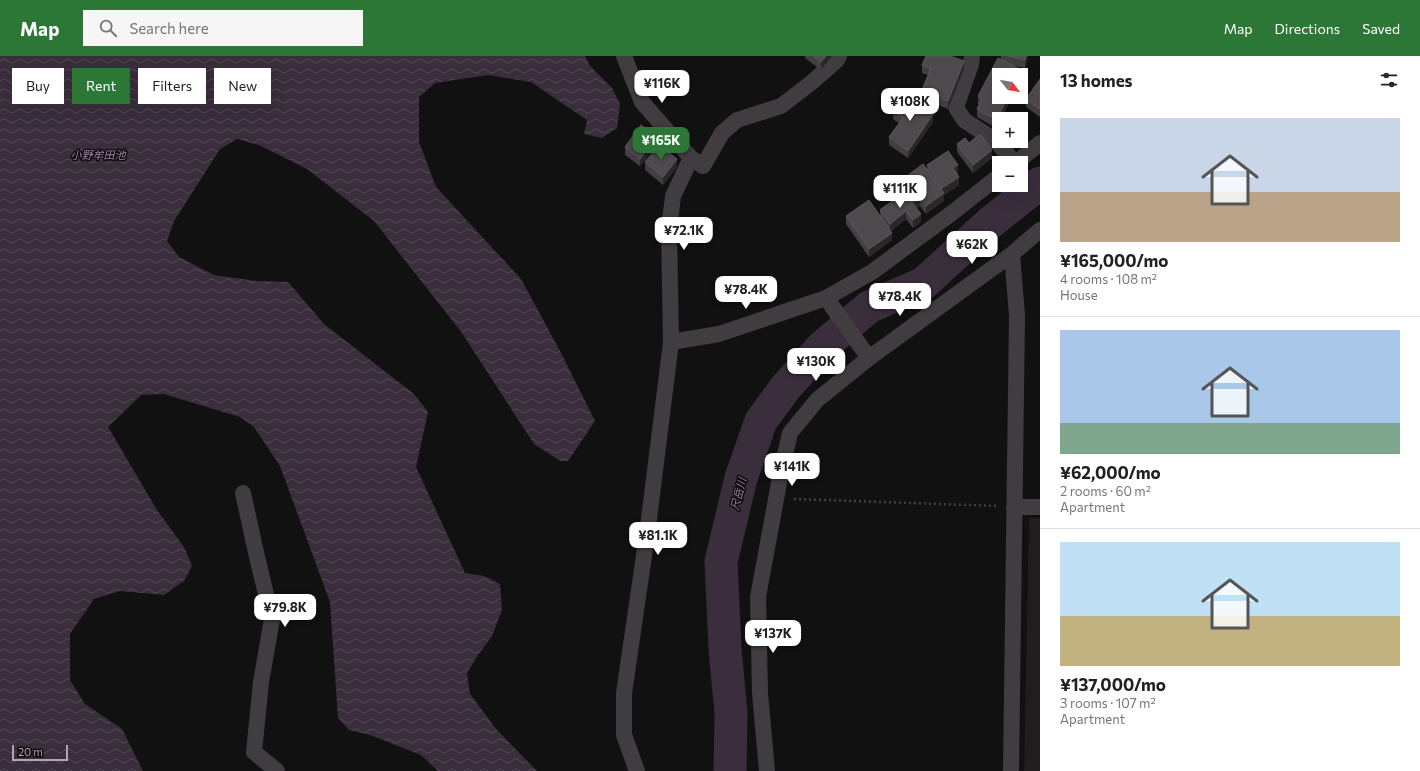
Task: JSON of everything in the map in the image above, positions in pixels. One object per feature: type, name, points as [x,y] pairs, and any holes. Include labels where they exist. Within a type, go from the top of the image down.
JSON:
[{"type":"street","points":[[624,56],[642,102],[691,158],[703,166],[722,133],[737,120],[781,106],[811,83],[837,60],[839,56]]},
{"type":"street","points":[[972,56],[956,107],[964,120],[996,142],[1009,156]]},
{"type":"street","points":[[1024,156],[1040,142]]},
{"type":"street","points":[[637,771],[624,735],[624,694],[647,535],[671,342],[670,229],[673,196],[691,158]]},
{"type":"street","points":[[671,342],[719,334],[830,303],[992,182]]},
{"type":"street","points":[[767,771],[760,692],[758,597],[778,486],[790,433],[817,400],[867,355],[1012,254],[1040,230]]},
{"type":"street","points":[[1011,771],[1017,314],[1012,254]]},
{"type":"street","points":[[830,303],[867,355]]},
{"type":"street","points":[[243,493],[256,557],[272,619],[261,682],[254,752],[277,771]]},
{"type":"street","points":[[1014,507],[1040,507]]},
{"type":"path","points":[[794,499],[1014,507]]},
{"type":"shaded area","points":[[1029,518],[1040,518],[1040,771],[1024,771]]},
{"type":"water","name":"小野牟田池","points":[[0,56],[585,56],[590,66],[612,88],[620,104],[617,128],[602,138],[584,134],[587,120],[531,82],[488,75],[435,83],[419,97],[419,142],[436,187],[521,279],[560,351],[595,421],[568,461],[560,461],[534,444],[462,333],[374,221],[307,169],[259,145],[237,139],[220,149],[174,221],[167,241],[179,257],[214,275],[256,281],[288,282],[324,324],[414,394],[428,412],[416,467],[465,573],[484,576],[500,584],[502,610],[492,636],[467,673],[470,694],[497,730],[537,771],[438,771],[421,755],[370,735],[349,730],[338,718],[330,602],[280,466],[254,427],[240,417],[164,394],[141,395],[108,427],[157,510],[184,547],[192,566],[184,581],[164,595],[120,591],[94,599],[70,634],[70,680],[85,704],[122,729],[143,771],[0,771]]},
{"type":"building","points":[[813,56],[826,56],[821,62]]},
{"type":"building","points":[[926,56],[950,56],[964,61],[948,101],[922,90],[931,68],[922,65]]},
{"type":"building","points":[[1008,56],[1026,56],[1025,60]]},
{"type":"building","points":[[998,58],[1018,68],[993,68]]},
{"type":"building","points":[[992,69],[992,104],[1004,104],[1000,112],[992,112],[992,118],[977,109],[982,99],[978,96]]},
{"type":"building","points":[[1040,79],[1040,109],[1028,100],[1028,96]]},
{"type":"building","points":[[904,95],[933,114],[908,151],[889,137],[903,118],[893,111]]},
{"type":"building","points":[[641,125],[657,136],[640,159],[625,147]]},
{"type":"building","points":[[980,134],[992,150],[973,165],[957,144],[965,138],[969,143]]},
{"type":"building","points":[[659,145],[677,159],[663,177],[645,162]]},
{"type":"building","points":[[948,151],[958,165],[953,168],[959,177],[942,188],[927,165]]},
{"type":"building","points":[[923,164],[944,193],[926,206],[920,198],[914,202],[899,182]]},
{"type":"building","points":[[904,192],[921,214],[913,220],[906,211],[890,224],[880,210]]},
{"type":"building","points":[[869,200],[892,233],[869,249],[846,216]]},
{"type":"waterway","name":"尺岳川","points":[[730,771],[731,713],[725,649],[721,562],[741,478],[761,421],[786,387],[822,347],[869,307],[924,283],[991,222],[1040,183]]}]
